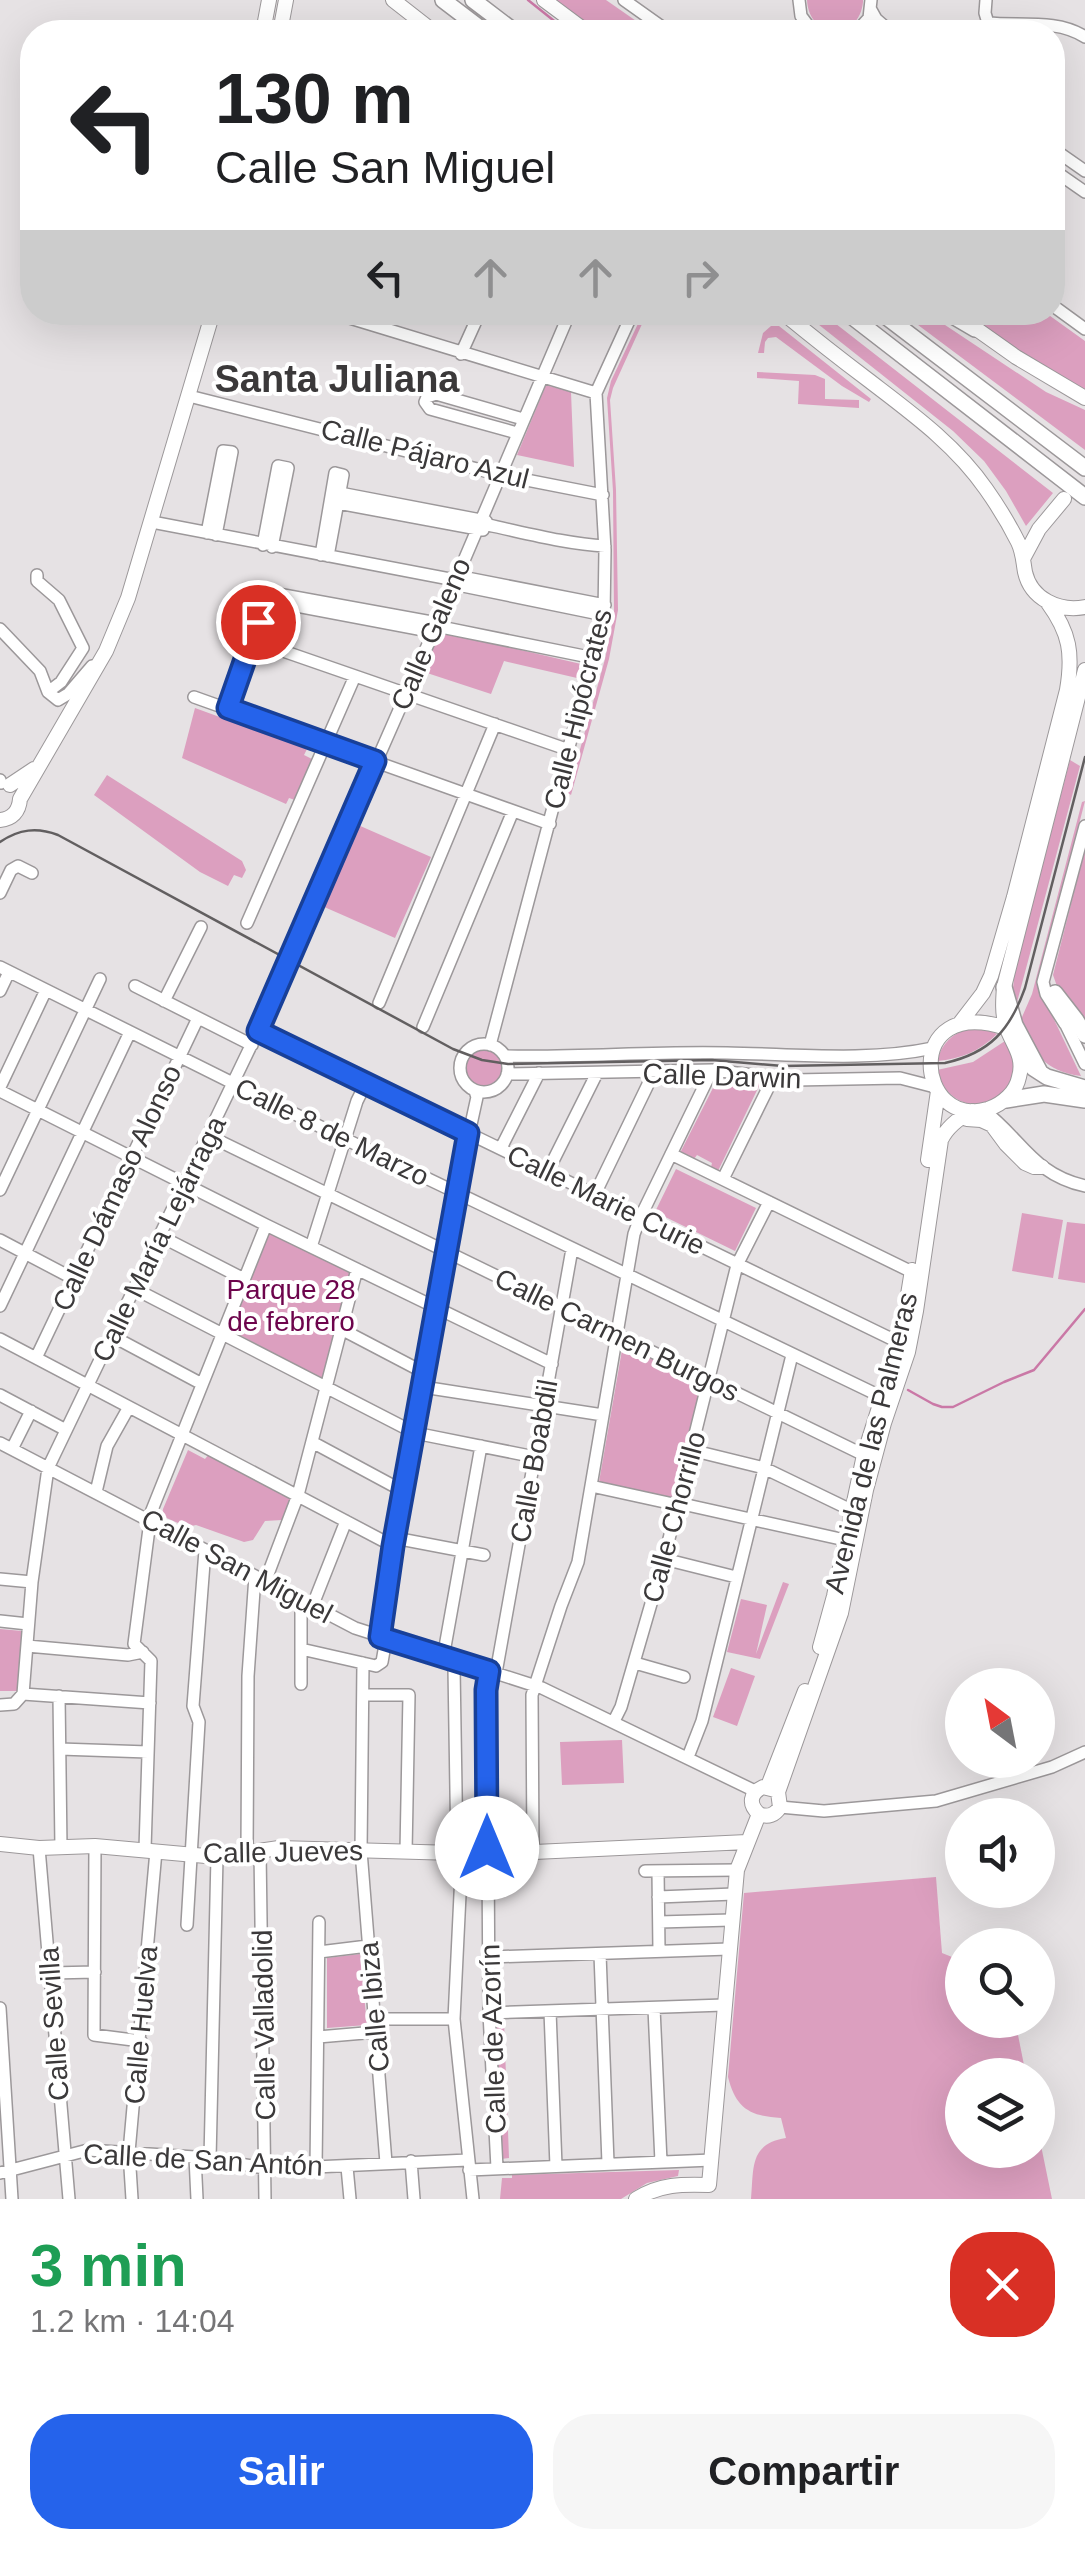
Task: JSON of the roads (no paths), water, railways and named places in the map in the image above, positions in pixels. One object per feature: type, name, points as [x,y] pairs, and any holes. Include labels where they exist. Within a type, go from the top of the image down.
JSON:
[{"type":"highway","points":[[443,0],[469,20]]},
{"type":"highway","points":[[473,0],[499,20]]},
{"type":"highway","points":[[863,325],[1085,498]]},
{"type":"highway","points":[[897,325],[1085,468]]},
{"type":"highway","points":[[969,325],[975,329]]},
{"type":"highway","points":[[1004,987],[1015,1025],[1040,1072]]},
{"type":"highway","points":[[1054,993],[1085,1035]]},
{"type":"highway","points":[[1020,1054],[1040,1072],[1085,1088]]},
{"type":"highway","points":[[1003,1101],[1044,1094],[1085,1100]]},
{"type":"main road","points":[[393,0],[419,20]]},
{"type":"main road","points":[[544,0],[570,20]]},
{"type":"main road","points":[[1,821],[17,811],[38,765],[106,651],[128,598],[209,325]]},
{"type":"main road","points":[[799,325],[904,406],[951,449],[985,488],[1020,545],[1026,575],[1035,591],[1059,618],[1070,650],[1061,737],[1004,987],[1003,1013],[1020,1054],[1020,1076],[1003,1101],[957,1121]]},
{"type":"main road","points":[[975,329],[1085,398]]},
{"type":"main road","points":[[1024,557],[1064,499]]},
{"type":"main road","points":[[1048,603],[1065,609],[1085,607]]},
{"type":"main road","points":[[1061,737],[1085,670]]},
{"type":"main road","points":[[977,1111],[947,1102],[937,1089],[930,1069],[933,1048],[945,1032],[960,1022],[991,976],[1057,754]]},
{"type":"main road","points":[[3,783],[26,777],[38,765]]},
{"type":"main road","points":[[3,783],[20,799]]},
{"type":"main road","points":[[960,1022],[982,1021],[1006,1028]]},
{"type":"main road","name":"Avenida de las Palmeras","points":[[771,1794],[824,1633],[864,1454],[900,1343],[937,1089]]},
{"type":"main road","points":[[957,1121],[987,1122],[1025,1163],[1042,1167]]},
{"type":"main road","name":"Avenida de las Palmeras","points":[[771,1794],[822,1672],[841,1612],[866,1490],[912,1332],[938,1152],[945,1132],[957,1121]]},
{"type":"main road","points":[[771,1794],[774,1814],[759,1814],[752,1805],[752,1796],[771,1794]]},
{"type":"main road","points":[[636,2199],[666,2186],[708,2192],[734,1894],[746,1842],[759,1814]]},
{"type":"main road","name":"Calle Jueves","points":[[0,1844],[39,1848],[95,1846],[217,1856],[280,1848],[490,1854],[746,1842]]},
{"type":"street","points":[[624,0],[653,20]]},
{"type":"street","points":[[371,325],[596,394]]},
{"type":"street","points":[[461,354],[474,325]]},
{"type":"street","name":"Calle Galeno","points":[[290,954],[407,694],[564,325]]},
{"type":"street","name":"Calle Hipócrates","points":[[490,1045],[604,610],[603,495],[596,394],[627,325]]},
{"type":"street","points":[[517,433],[430,409],[425,402],[436,394],[523,420]]},
{"type":"street","name":"Calle Pájaro Azul","points":[[190,396],[501,475],[603,495]]},
{"type":"street","points":[[222,452],[232,452],[211,534],[222,452]]},
{"type":"street","points":[[278,466],[288,468],[267,546],[278,466]]},
{"type":"street","points":[[336,473],[343,474],[339,498],[324,556],[336,473]]},
{"type":"street","points":[[339,498],[605,550]]},
{"type":"street","points":[[152,522],[604,610]]},
{"type":"street","points":[[36,575],[37,581],[59,600],[83,648],[61,682],[48,692]]},
{"type":"street","points":[[228,708],[266,596],[584,656]]},
{"type":"street","points":[[0,629],[40,671],[48,692],[58,700],[106,651]]},
{"type":"street","points":[[250,644],[256,642],[569,750]]},
{"type":"street","points":[[247,923],[355,676]]},
{"type":"street","points":[[194,697],[550,824]]},
{"type":"street","points":[[379,1003],[495,724]]},
{"type":"street","points":[[424,1027],[513,811]]},
{"type":"street","points":[[1085,826],[1044,989],[1085,1064]]},
{"type":"street","points":[[0,893],[11,870],[18,866],[32,873]]},
{"type":"street","points":[[164,1001],[200,927]]},
{"type":"street","name":"Calle María Lejárraga","points":[[23,1694],[32,1582],[48,1468],[234,1084],[290,954]]},
{"type":"street","points":[[1047,968],[1065,1024]]},
{"type":"street","points":[[0,991],[5,969]]},
{"type":"street","name":"Calle 8 de Marzo","points":[[5,969],[344,1139],[882,1397]]},
{"type":"street","points":[[0,1190],[100,979]]},
{"type":"street","points":[[134,986],[252,1045]]},
{"type":"street","points":[[46,990],[0,1089],[266,1225],[552,1364]]},
{"type":"street","name":"Calle Dámaso Alonso","points":[[36,1358],[198,1018]]},
{"type":"street","name":"Calle Marie Curie","points":[[258,1031],[900,1343]]},
{"type":"street","points":[[0,1306],[130,1032]]},
{"type":"street","points":[[490,1045],[505,1056],[507,1074],[492,1092],[476,1092],[460,1076],[460,1064],[468,1049],[490,1045]]},
{"type":"street","name":"Calle Darwin","points":[[505,1056],[817,1056],[909,1054],[933,1048]]},
{"type":"street","points":[[534,1851],[532,1696],[578,1562],[634,1234],[712,1070]]},
{"type":"street","name":"Calle Darwin","points":[[507,1074],[712,1070],[773,1078],[900,1078],[937,1089]]},
{"type":"street","points":[[595,1194],[654,1072]]},
{"type":"street","points":[[502,1148],[539,1073]]},
{"type":"street","points":[[548,1171],[596,1073]]},
{"type":"street","points":[[723,1179],[773,1078]]},
{"type":"street","points":[[311,1247],[344,1139],[366,1083]]},
{"type":"street","points":[[301,1649],[376,1666],[382,1662],[394,1542],[476,1092]]},
{"type":"street","points":[[1002,1126],[998,1112],[1003,1101]]},
{"type":"street","points":[[977,1111],[1002,1126],[1019,1148],[1042,1167],[1085,1186]]},
{"type":"street","name":"Calle Carmen Burgos","points":[[209,1136],[864,1454]]},
{"type":"street","points":[[670,1154],[912,1272]]},
{"type":"street","name":"Calle Chorrillo","points":[[614,1721],[622,1707],[664,1559],[738,1264],[769,1202]]},
{"type":"street","points":[[149,1521],[266,1225]]},
{"type":"street","points":[[160,1236],[244,1278]]},
{"type":"street","points":[[0,1240],[74,1278]]},
{"type":"street","name":"Calle Boabdil","points":[[493,1672],[572,1249]]},
{"type":"street","name":"Calle Valladolid","points":[[265,2199],[248,1676],[260,1579],[298,1495],[357,1269]]},
{"type":"street","points":[[135,1289],[415,1434],[535,1458]]},
{"type":"street","points":[[341,1330],[424,1380],[603,1415]]},
{"type":"street","points":[[112,1336],[202,1384]]},
{"type":"street","points":[[0,1339],[346,1521],[394,1542],[484,1555]]},
{"type":"street","points":[[688,1757],[702,1722],[792,1355]]},
{"type":"street","points":[[0,1395],[66,1430]]},
{"type":"street","points":[[96,1492],[107,1446],[129,1407]]},
{"type":"street","points":[[6,1446],[31,1411]]},
{"type":"street","points":[[312,1442],[403,1492]]},
{"type":"street","name":"Calle San Miguel","points":[[6,1446],[307,1604],[383,1638],[534,1686],[771,1794],[824,1811],[936,1801],[1085,1752]]},
{"type":"street","points":[[473,2199],[454,2020],[460,1852],[454,1668],[449,1659],[481,1446]]},
{"type":"street","points":[[691,1450],[764,1468],[851,1510]]},
{"type":"street","points":[[591,1486],[845,1540]]},
{"type":"street","name":"Calle Huelva","points":[[132,2199],[129,2152],[141,2041],[151,1850],[151,1661],[134,1644],[149,1521]]},
{"type":"street","points":[[301,1684],[307,1604],[346,1521]]},
{"type":"street","points":[[187,1925],[199,1722],[193,1706],[205,1550]]},
{"type":"street","points":[[664,1559],[736,1577]]},
{"type":"street","points":[[0,1579],[32,1582]]},
{"type":"street","points":[[0,1621],[28,1624]]},
{"type":"street","points":[[27,1646],[128,1655],[143,1652]]},
{"type":"street","name":"Calle Ibiza","points":[[363,1663],[360,1851],[386,2163]]},
{"type":"street","points":[[634,1663],[684,1677]]},
{"type":"street","name":"Calle de Azorín","points":[[493,1672],[486,1709],[496,2168]]},
{"type":"street","points":[[0,1705],[14,1704],[23,1694],[150,1703]]},
{"type":"street","points":[[363,1695],[409,1695],[406,1852]]},
{"type":"street","points":[[59,1696],[61,1848]]},
{"type":"street","points":[[60,1749],[148,1752]]},
{"type":"street","points":[[95,1846],[94,2035],[141,2041]]},
{"type":"street","name":"Calle Sevilla","points":[[39,1848],[69,2199]]},
{"type":"street","points":[[210,2159],[217,1856]]},
{"type":"street","points":[[659,1952],[658,1896],[651,1871],[738,1870]]},
{"type":"street","points":[[658,1896],[734,1894]]},
{"type":"street","points":[[658,1922],[731,1920]]},
{"type":"street","points":[[316,2168],[319,1922]]},
{"type":"street","points":[[319,1952],[368,1946]]},
{"type":"street","points":[[490,1958],[729,1949]]},
{"type":"street","points":[[600,1954],[608,2164]]},
{"type":"street","points":[[51,1973],[95,1972]]},
{"type":"street","points":[[490,2013],[724,2005]]},
{"type":"street","points":[[0,2008],[5,2171],[12,2199]]},
{"type":"street","points":[[654,2008],[660,2162]]},
{"type":"street","points":[[550,2012],[556,2166]]},
{"type":"street","points":[[318,2037],[376,2025],[454,2020]]},
{"type":"street","name":"Calle de San Antón","points":[[5,2171],[88,2150],[196,2157],[265,2168],[411,2161],[496,2168],[712,2160]]},
{"type":"street","points":[[196,2157],[197,2199]]},
{"type":"street","points":[[411,2161],[414,2199]]},
{"type":"street","points":[[347,2166],[350,2199]]},
{"type":"waterway","points":[[528,0],[553,20]]},
{"type":"waterway","points":[[908,1390],[933,1404],[953,1407],[1034,1370],[1085,1309]]},
{"type":"tram line","points":[[0,842],[28,831],[58,835],[453,1049],[482,1060],[508,1064],[712,1060],[783,1066],[945,1063],[974,1053],[996,1038],[1019,1003],[1085,757]]},
{"type":"district","name":"Santa Juliana","points":[[337,379]]},
{"type":"park label","name":"Parque 28 de febrero","points":[[291,1305]]}]
